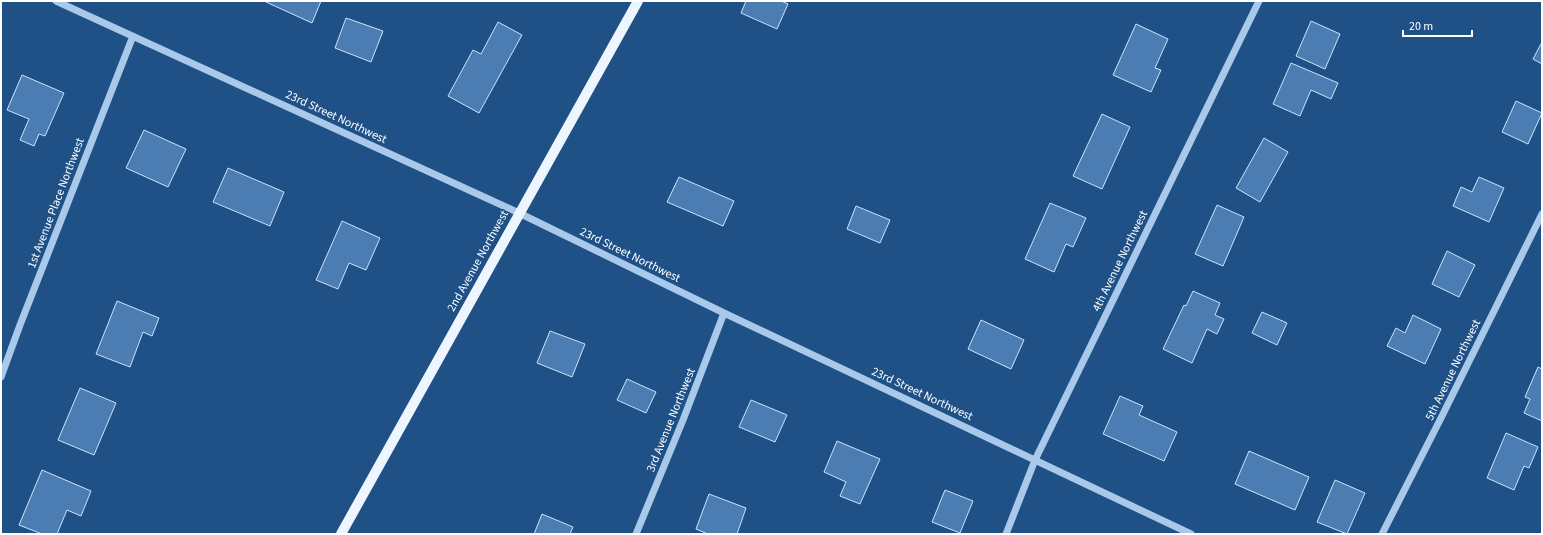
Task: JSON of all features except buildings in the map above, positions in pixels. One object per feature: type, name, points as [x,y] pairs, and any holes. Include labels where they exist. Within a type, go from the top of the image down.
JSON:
[{"type":"main road","name":"2nd Avenue Northwest","points":[[341,534],[638,1]]},
{"type":"street","name":"23rd Street Northwest","points":[[56,1],[519,213],[724,313],[1191,534]]},
{"type":"street","name":"4th Avenue Northwest","points":[[1006,534],[1036,460],[1259,1]]},
{"type":"street","name":"1st Avenue Place Northwest","points":[[1,377],[133,36]]},
{"type":"street","name":"5th Avenue Northwest","points":[[1382,534],[1542,214]]},
{"type":"street","name":"3rd Avenue Northwest","points":[[636,534],[683,420],[724,313]]}]
